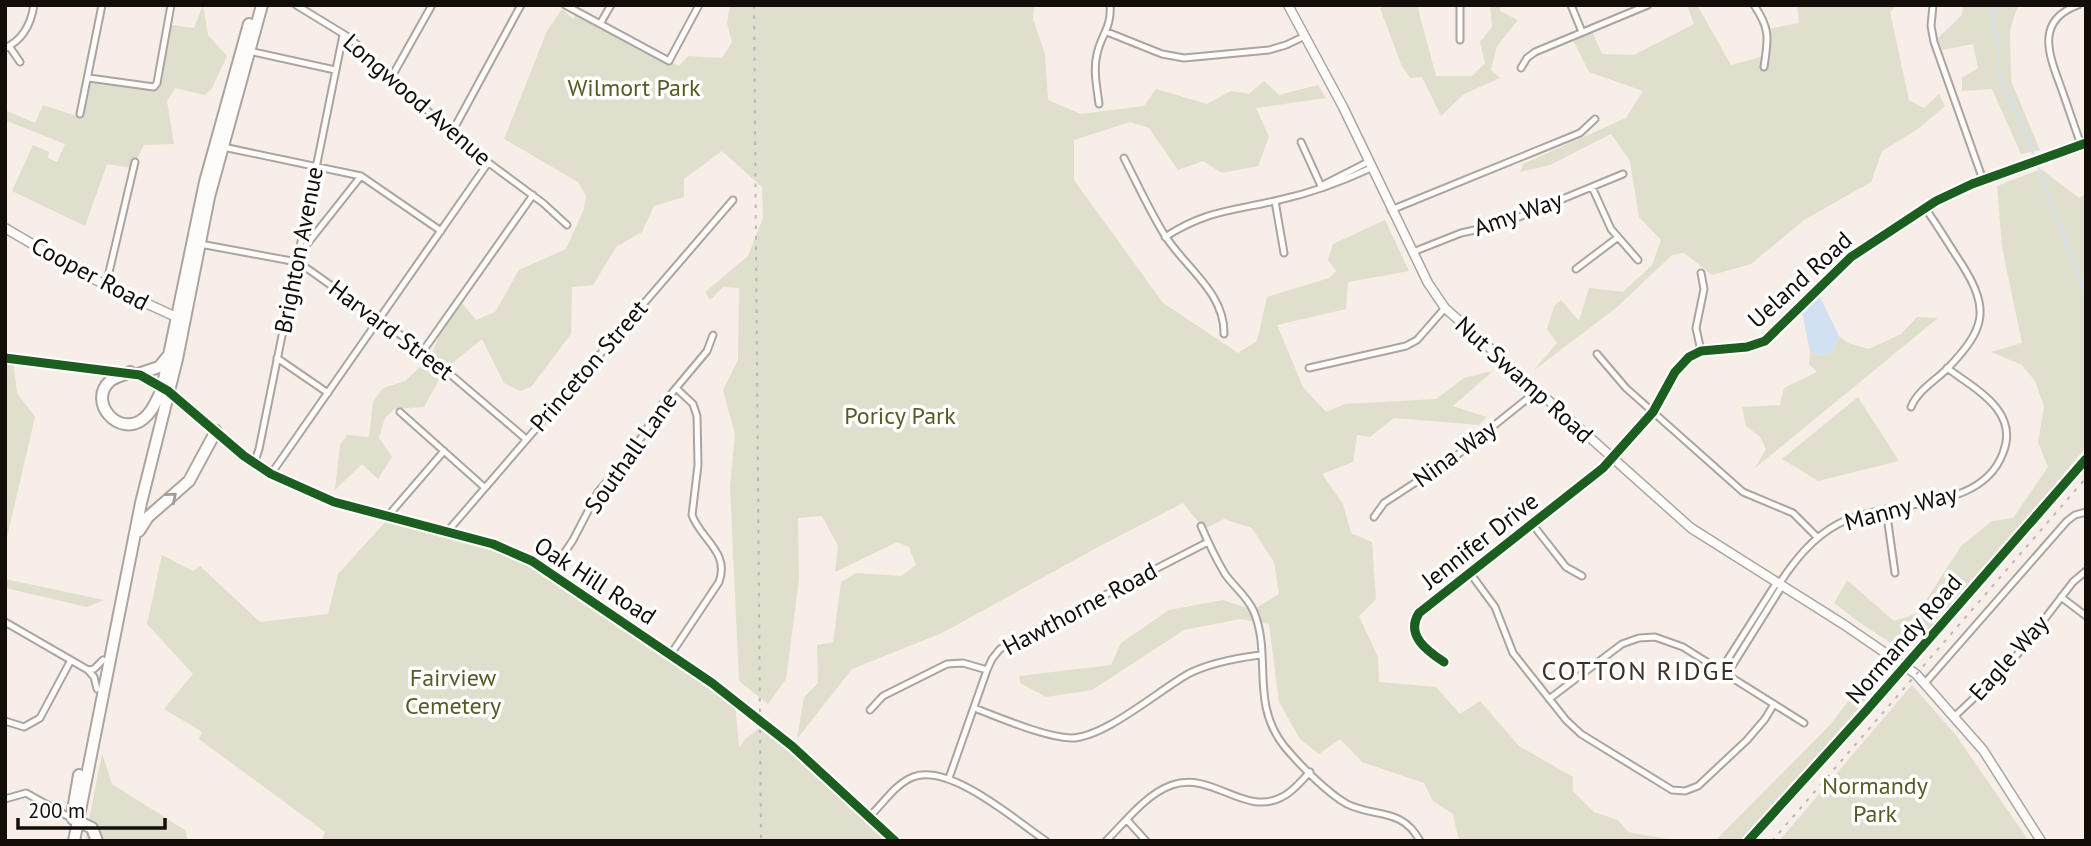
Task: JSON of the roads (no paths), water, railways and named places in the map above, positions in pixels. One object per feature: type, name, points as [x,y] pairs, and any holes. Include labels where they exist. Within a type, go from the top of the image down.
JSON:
[{"type":"highway","points":[[74,841],[74,819],[97,689],[140,477],[165,389],[176,317],[205,182],[254,5]]},
{"type":"highway","points":[[67,841],[209,197],[262,5]]},
{"type":"highway","points":[[165,389],[145,419],[129,425],[117,423],[108,416],[104,408],[103,394],[110,382],[159,367],[169,355]]},
{"type":"highway","points":[[131,550],[148,517],[196,472],[206,446],[216,431]]},
{"type":"highway","points":[[74,819],[94,830],[97,841]]},
{"type":"street","points":[[20,62],[7,47],[18,40],[28,27],[34,5]]},
{"type":"street","points":[[80,114],[102,5]]},
{"type":"street","points":[[89,78],[154,87],[157,83],[171,5]]},
{"type":"street","name":"Longwood Avenue","points":[[296,5],[357,44],[451,134],[533,195],[567,225]]},
{"type":"street","points":[[391,78],[432,5]]},
{"type":"street","points":[[451,134],[522,5]]},
{"type":"street","points":[[565,5],[669,61],[699,5]]},
{"type":"street","points":[[600,24],[611,5]]},
{"type":"street","points":[[1099,104],[1096,62],[1098,50],[1107,32],[1110,5]]},
{"type":"street","name":"Nut Swamp Road","points":[[1288,5],[1337,95],[1428,283],[1445,308],[1691,528],[1906,666],[1925,683],[1983,750],[2041,841]]},
{"type":"street","points":[[1460,5],[1460,40]]},
{"type":"street","points":[[1571,5],[1582,32]]},
{"type":"street","points":[[1521,68],[1535,52],[1648,5]]},
{"type":"street","points":[[1754,5],[1767,28],[1764,67]]},
{"type":"street","points":[[1933,5],[1931,26],[1934,42],[1983,180]]},
{"type":"street","name":"Ueland Road","points":[[1701,351],[1747,347],[1765,341],[1851,257],[1925,208],[1954,191],[2083,144],[2048,49],[2050,31],[2056,19],[2064,11],[2078,5]]},
{"type":"street","points":[[1107,32],[1162,54],[1184,58],[1269,50],[1305,36]]},
{"type":"street","name":"Brighton Avenue","points":[[254,464],[343,35]]},
{"type":"street","points":[[249,51],[335,70]]},
{"type":"street","points":[[1391,210],[1580,132],[1595,119]]},
{"type":"street","points":[[1301,142],[1321,186]]},
{"type":"street","points":[[223,147],[361,176],[441,231]]},
{"type":"street","points":[[1124,158],[1165,237],[1218,304],[1224,334]]},
{"type":"street","points":[[106,285],[135,162]]},
{"type":"street","points":[[271,474],[488,163]]},
{"type":"street","points":[[1165,237],[1208,215],[1275,201],[1321,186],[1370,165]]},
{"type":"street","name":"Amy Way","points":[[1413,252],[1461,233],[1502,224],[1623,174]]},
{"type":"street","points":[[299,255],[361,176]]},
{"type":"street","points":[[1592,187],[1608,225],[1638,260]]},
{"type":"street","points":[[424,351],[533,195]]},
{"type":"street","name":"Princeton Street","points":[[447,532],[733,200]]},
{"type":"street","points":[[1275,201],[1284,253]]},
{"type":"street","points":[[1911,408],[1919,393],[1947,368],[1976,330],[1981,311],[1980,298],[1974,284],[1925,208]]},
{"type":"street","name":"Cooper Road","points":[[5,228],[106,285],[176,317]]},
{"type":"street","points":[[1576,269],[1617,238]]},
{"type":"street","name":"Harvard Street","points":[[200,244],[297,262],[424,351],[526,439]]},
{"type":"street","points":[[1612,458],[1653,412],[1678,368],[1689,357],[1701,351],[1696,328],[1704,289],[1701,272]]},
{"type":"street","points":[[1309,368],[1406,346],[1417,340],[1445,308]]},
{"type":"street","name":"Southall Lane","points":[[551,573],[573,540],[598,492],[633,451],[661,406],[708,351],[713,335]]},
{"type":"street","points":[[1597,354],[1619,381],[1743,492],[1793,513],[1818,538]]},
{"type":"street","points":[[5,358],[134,373],[165,389]]},
{"type":"street","points":[[277,358],[328,393]]},
{"type":"street","name":"Manny Way","points":[[1724,672],[1799,556],[1818,538],[1850,518],[1962,493],[1990,474],[2003,455],[2006,430],[1998,408],[1990,398],[1947,368]]},
{"type":"street","points":[[671,654],[719,582],[722,566],[719,553],[692,515],[698,465],[698,416],[693,404],[676,388]]},
{"type":"street","name":"Oak Hill Road","points":[[165,389],[254,464],[271,474],[334,502],[506,548],[551,573],[712,683],[792,746],[895,841]]},
{"type":"street","name":"Nina Way","points":[[1374,517],[1381,505],[1456,456],[1527,399],[1535,389]]},
{"type":"street","points":[[400,412],[484,487]]},
{"type":"street","points":[[387,518],[444,451]]},
{"type":"street","name":"Jennifer Drive","points":[[1444,662],[1432,655],[1417,639],[1415,621],[1423,610],[1533,525],[1612,458]]},
{"type":"street","name":"Normandy Road","points":[[1748,841],[1906,666],[2086,459]]},
{"type":"street","points":[[1886,509],[1895,573]]},
{"type":"street","points":[[1925,683],[2064,524],[2075,515],[2086,512]]},
{"type":"street","points":[[1533,525],[1566,567],[1582,576]]},
{"type":"street","points":[[1201,526],[1226,575],[1254,610],[1268,717],[1285,747],[1332,794],[1346,804],[1400,819],[1412,828],[1420,841]]},
{"type":"street","name":"Hawthorne Road","points":[[949,778],[994,655],[1005,646],[1208,542]]},
{"type":"street","name":"Eagle Way","points":[[1955,716],[2010,664],[2062,597],[2086,571]]},
{"type":"street","points":[[1470,573],[1495,607],[1513,653],[1549,699],[1581,734],[1665,787],[1680,792],[1698,786],[1761,724],[1774,704]]},
{"type":"street","name":"Eagle Way","points":[[2062,597],[2086,616]]},
{"type":"street","points":[[5,622],[88,670],[94,677],[97,689]]},
{"type":"street","points":[[1549,699],[1615,648],[1639,638],[1655,637],[1673,641],[1804,723]]},
{"type":"street","points":[[974,708],[1052,735],[1070,738],[1084,736],[1101,729],[1191,673],[1260,655]]},
{"type":"street","points":[[5,721],[24,727],[38,721],[71,660]]},
{"type":"street","points":[[88,670],[94,669],[103,660]]},
{"type":"street","points":[[870,710],[883,696],[947,664],[963,663],[987,670]]},
{"type":"street","points":[[1106,841],[1154,794],[1175,784],[1202,783],[1246,800],[1268,802],[1286,795],[1310,772]]},
{"type":"street","points":[[869,817],[894,790],[913,777],[928,774],[961,783],[1046,841]]},
{"type":"street","points":[[5,799],[26,793],[74,819]]},
{"type":"street","points":[[1127,820],[1146,841]]},
{"type":"water","points":[[1820,297],[1839,336],[1834,350],[1822,356],[1810,352],[1802,311]]},
{"type":"waterway","points":[[1995,5],[1992,21],[1999,42],[1999,75],[2026,134],[2086,296]]},
{"type":"railway","points":[[754,5],[761,841]]},
{"type":"railway","points":[[1772,841],[2086,478]]},
{"type":"district","name":"COTTON RIDGE","points":[[1639,671]]},
{"type":"park label","name":"Wilmort Park","points":[[634,88]]},
{"type":"park label","name":"Poricy Park","points":[[900,416]]},
{"type":"park label","name":"Fairview Cemetery","points":[[453,692]]},
{"type":"park label","name":"Normandy Park","points":[[1875,800]]}]
